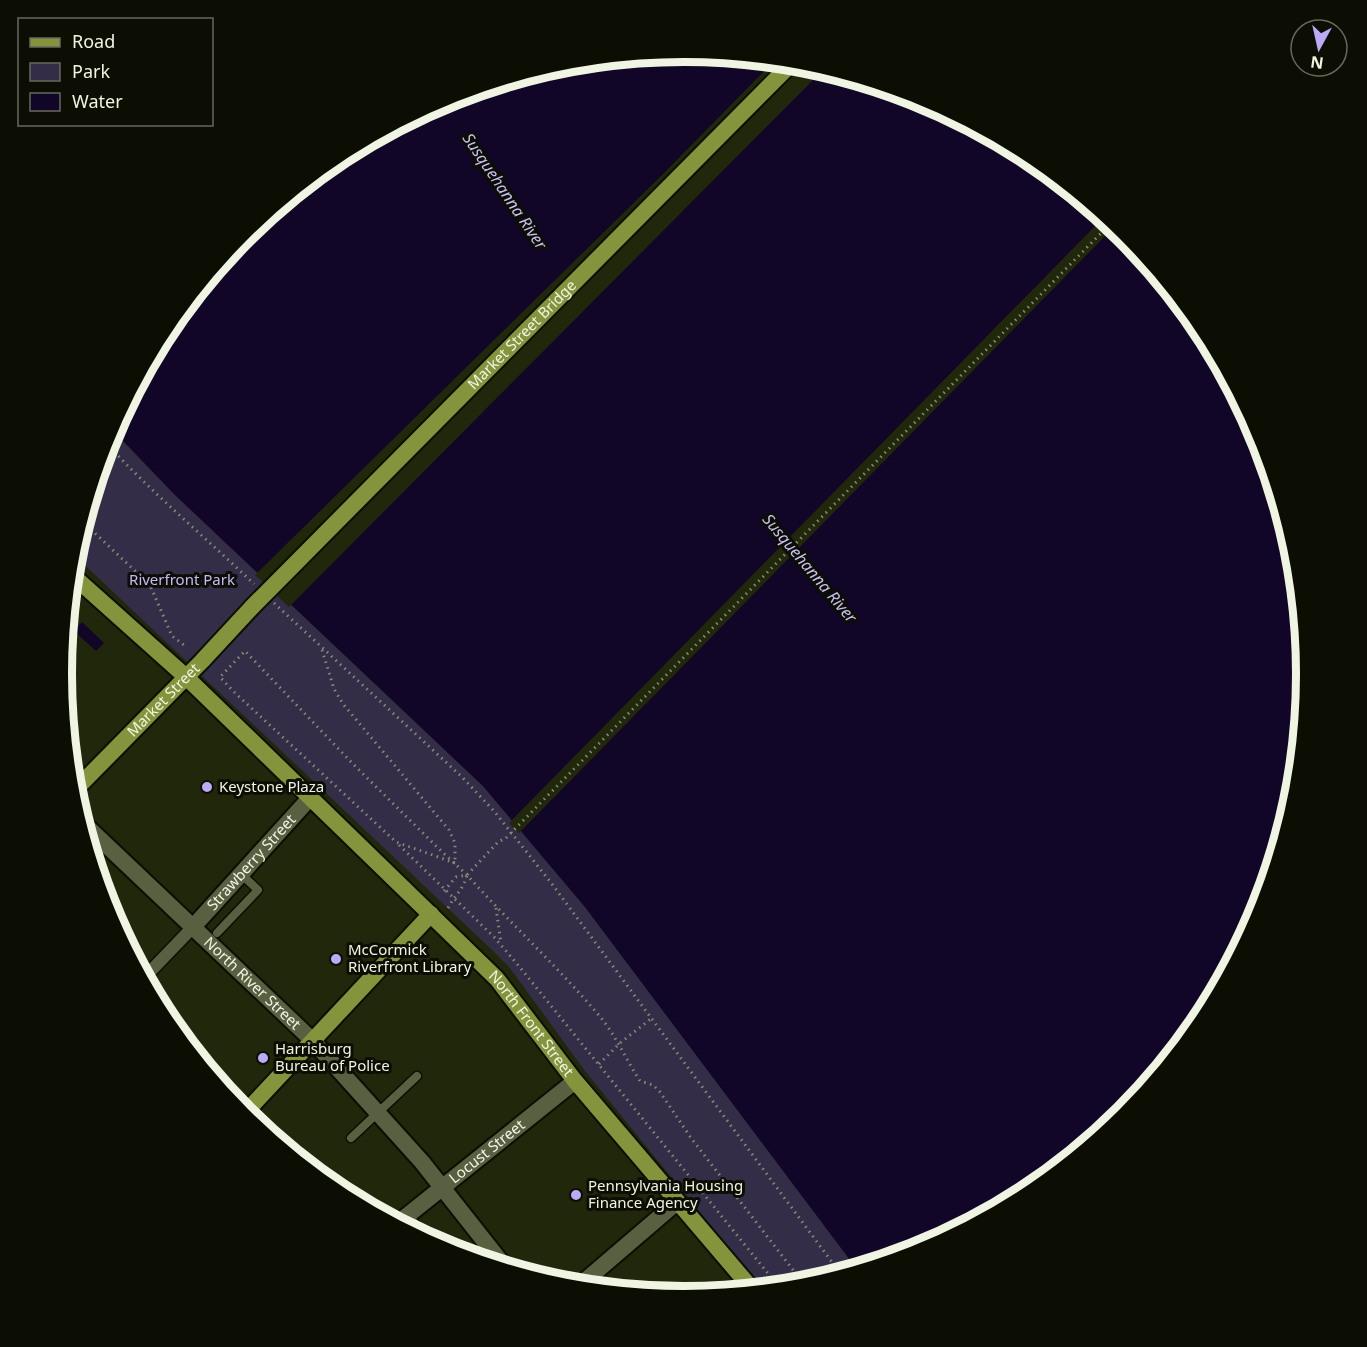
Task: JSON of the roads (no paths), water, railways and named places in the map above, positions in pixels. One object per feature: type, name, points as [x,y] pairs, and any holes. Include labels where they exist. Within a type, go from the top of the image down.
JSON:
[{"type":"main road","name":"Market Street Bridge","points":[[253,606],[785,70]]},
{"type":"main road","name":"North Front Street","points":[[79,581],[185,676],[309,799],[497,979],[575,1081],[746,1282]]},
{"type":"main road","name":"Market Street","points":[[82,783],[253,606]]},
{"type":"main road","points":[[251,1106],[431,914]]},
{"type":"street","name":"Strawberry Street","points":[[193,927],[309,799]]},
{"type":"street","name":"North River Street","points":[[92,831],[312,1040],[378,1113],[497,1256]]},
{"type":"street","points":[[149,973],[193,927]]},
{"type":"street","name":"Locust Street","points":[[405,1218],[575,1081]]},
{"type":"street","points":[[589,1278],[677,1202]]},
{"type":"lane","points":[[217,933],[258,890],[241,874]]},
{"type":"lane","points":[[351,1138],[417,1076]]},
{"type":"lane","points":[[483,1251],[489,1246]]},
{"type":"water","name":"Susquehanna River","points":[[643,63],[724,63],[763,67],[842,82],[880,94],[918,108],[990,143],[1056,188],[1087,213],[1144,270],[1169,301],[1214,368],[1232,403],[1249,439],[1275,515],[1284,554],[1294,633],[1296,674],[1290,753],[1275,832],[1263,870],[1232,944],[1214,980],[1192,1014],[1144,1077],[1087,1134],[1056,1159],[990,1204],[918,1239],[851,1262],[585,907],[483,786],[174,494],[119,437],[153,367],[198,301],[251,241],[311,188],[377,143],[449,108],[525,82],[564,73]]},
{"type":"water","points":[[82,622],[104,643],[96,651],[74,631]]},
{"type":"place","name":"Keystone Plaza","points":[[207,787]]},
{"type":"place","name":"McCormick Riverfront Library","points":[[336,959]]},
{"type":"place","name":"Harrisburg Bureau of Police","points":[[263,1058]]},
{"type":"place","name":"Pennsylvania Housing Finance Agency","points":[[576,1195]]},
{"type":"park label","name":"Riverfront Park","points":[[182,580]]}]
